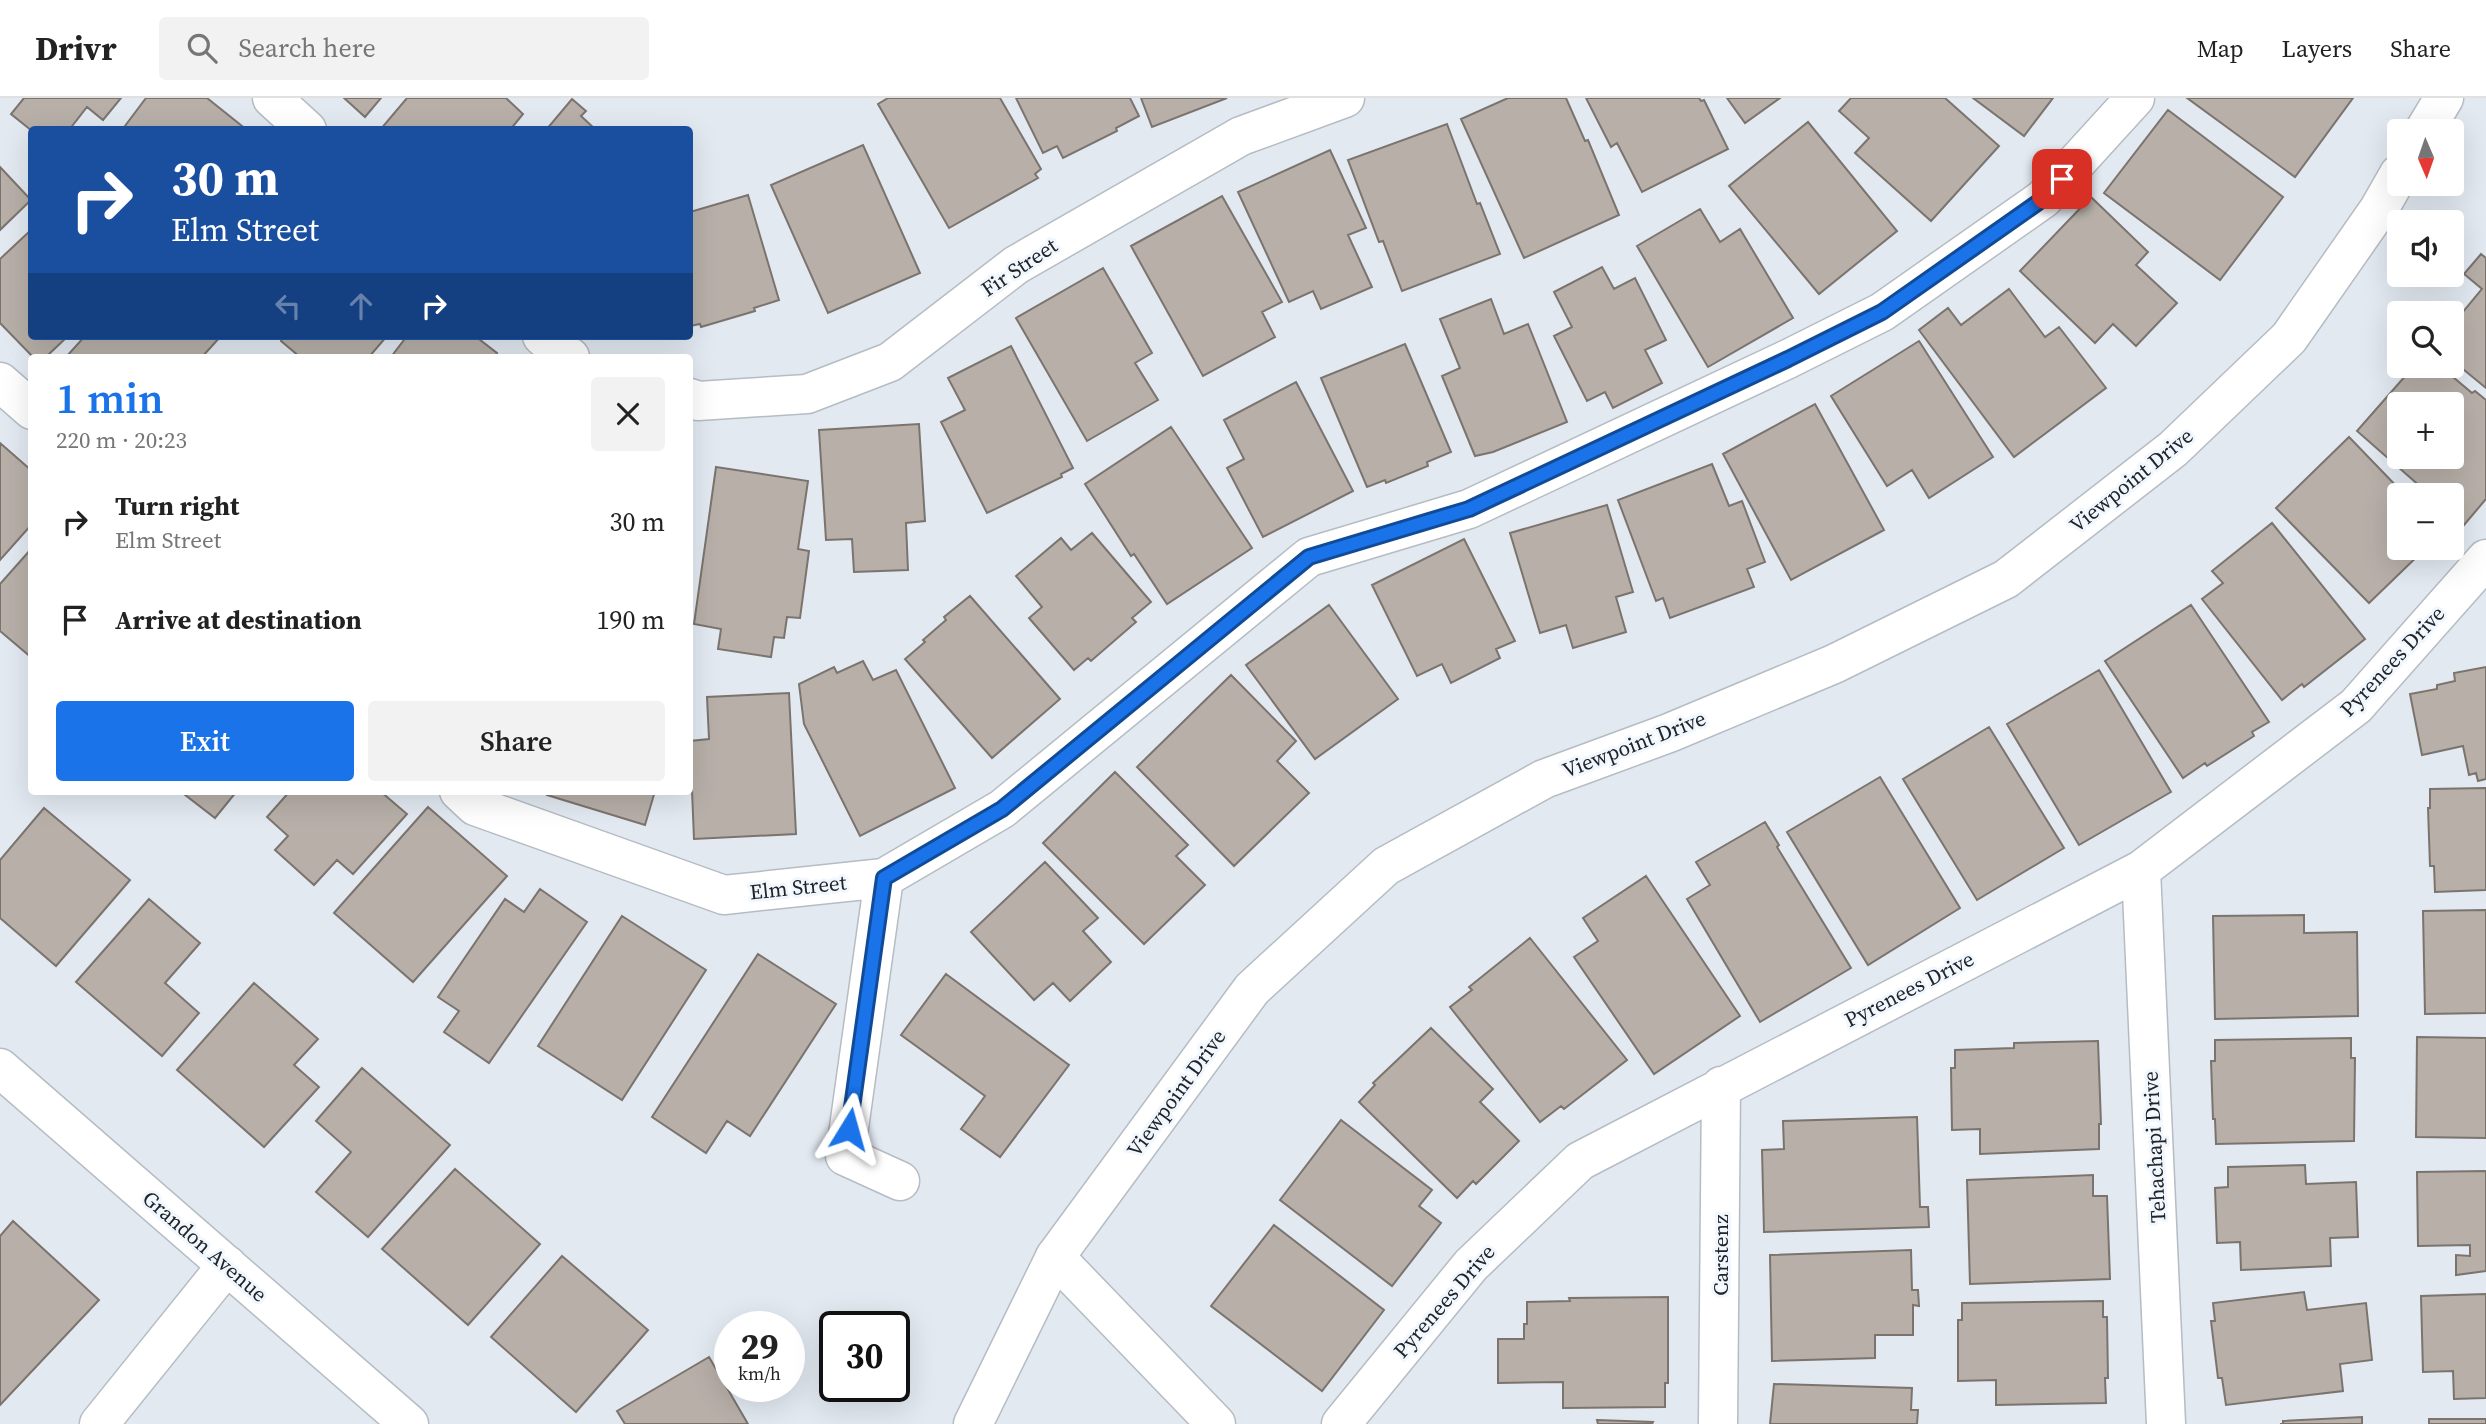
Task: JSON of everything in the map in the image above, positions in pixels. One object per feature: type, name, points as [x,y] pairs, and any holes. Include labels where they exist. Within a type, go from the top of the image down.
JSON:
[{"type":"street","points":[[272,98],[303,126]]},
{"type":"street","name":"Fir Street","points":[[693,399],[807,394],[890,362],[1016,264],[1241,136],[1345,98]]},
{"type":"street","name":"Elm Street","points":[[463,795],[475,806],[724,895],[884,878],[1002,809],[1309,557],[1469,509],[1882,312],[2043,199],[2135,98]]},
{"type":"street","points":[[2431,119],[2444,98]]},
{"type":"street","name":"Viewpoint Drive","points":[[973,1424],[1055,1257],[1252,989],[1386,866],[1544,779],[1669,733],[1834,664],[2006,579],[2173,449],[2289,338],[2387,195]]},
{"type":"street","points":[[547,340],[563,354]]},
{"type":"street","points":[[0,382],[28,406]]},
{"type":"street","name":"Pyrenees Drive","points":[[1342,1424],[1471,1265],[1580,1161],[2141,870],[2356,706],[2486,559]]},
{"type":"street","name":"Tehachapi Drive","points":[[2141,870],[2166,1424]]},
{"type":"street","points":[[884,878],[845,1156],[900,1181]]},
{"type":"street","name":"Grandon Avenue","points":[[0,1068],[409,1424]]},
{"type":"street","name":"Carstenz","points":[[1718,1424],[1721,1086]]},
{"type":"street","points":[[1055,1257],[1216,1424]]},
{"type":"street","points":[[99,1424],[227,1265]]},
{"type":"building","points":[[24,98],[121,98],[103,120],[87,107],[72,126],[28,128],[11,114]]},
{"type":"building","points":[[146,98],[207,98],[242,126],[125,126]]},
{"type":"building","points":[[344,98],[381,98],[365,117]]},
{"type":"building","points":[[407,98],[506,98],[523,114],[513,126],[383,126]]},
{"type":"building","points":[[888,98],[1000,98],[1041,169],[1035,174],[1038,178],[949,228],[878,104]]},
{"type":"building","points":[[1016,98],[1130,98],[1139,116],[1116,128],[1117,131],[1063,158],[1057,146],[1043,153]]},
{"type":"building","points":[[1141,98],[1227,98],[1152,127]]},
{"type":"building","points":[[1508,98],[1566,98],[1585,141],[1588,140],[1619,215],[1524,258],[1461,119]]},
{"type":"building","points":[[1586,98],[1699,98],[1704,100],[1728,149],[1642,192],[1617,143],[1611,147]]},
{"type":"building","points":[[1727,98],[1780,98],[1745,123]]},
{"type":"building","points":[[1851,98],[1945,98],[1999,146],[1931,221],[1855,153],[1869,138],[1839,111]]},
{"type":"building","points":[[1973,98],[2053,98],[2024,136]]},
{"type":"building","points":[[2187,98],[2353,98],[2295,177]]},
{"type":"building","points":[[572,99],[586,111],[581,116],[592,126],[549,126]]},
{"type":"building","points":[[2168,110],[2283,197],[2220,280],[2104,193]]},
{"type":"building","points":[[1808,122],[1897,231],[1819,294],[1729,186]]},
{"type":"building","points":[[1447,124],[1477,204],[1480,203],[1500,254],[1402,291],[1383,241],[1379,242],[1348,160]]},
{"type":"building","points":[[863,145],[920,273],[828,313],[771,185]]},
{"type":"building","points":[[1330,150],[1366,228],[1348,235],[1372,287],[1321,309],[1313,291],[1289,302],[1238,192]]},
{"type":"building","points":[[0,167],[28,197],[28,203],[0,230]]},
{"type":"building","points":[[748,195],[779,300],[754,308],[755,311],[701,327],[700,324],[693,325],[693,211]]},
{"type":"building","points":[[1222,196],[1282,302],[1262,312],[1275,337],[1203,376],[1131,246]]},
{"type":"building","points":[[2091,197],[2148,252],[2136,265],[2177,303],[2136,346],[2113,324],[2095,343],[2020,271]]},
{"type":"building","points":[[1700,209],[1720,242],[1740,229],[1793,318],[1708,367],[1637,246]]},
{"type":"building","points":[[28,233],[28,340],[64,340],[49,354],[30,354],[0,323],[0,259]]},
{"type":"building","points":[[2481,254],[2486,258],[2486,388],[2464,370],[2464,311],[2482,289],[2464,274]]},
{"type":"building","points":[[1602,267],[1614,289],[1635,278],[1666,340],[1645,350],[1662,383],[1613,408],[1605,392],[1587,401],[1554,336],[1572,327],[1554,292]]},
{"type":"building","points":[[1103,268],[1152,353],[1135,363],[1158,400],[1087,441],[1016,318]]},
{"type":"building","points":[[2009,289],[2045,337],[2059,327],[2106,388],[2014,457],[1919,330],[1948,308],[1961,325]]},
{"type":"building","points":[[1491,299],[1504,334],[1528,324],[1567,422],[1493,452],[1475,456],[1442,376],[1460,368],[1440,319]]},
{"type":"building","points":[[81,340],[217,340],[205,354],[69,354]]},
{"type":"building","points":[[384,340],[372,354],[296,354],[281,341]]},
{"type":"building","points":[[404,340],[480,340],[497,353],[496,354],[393,354]]},
{"type":"building","points":[[1919,341],[1993,457],[1929,498],[1912,470],[1887,486],[1831,396]]},
{"type":"building","points":[[1405,344],[1451,452],[1427,462],[1428,466],[1386,483],[1385,480],[1367,487],[1321,378]]},
{"type":"building","points":[[1011,346],[1073,468],[1061,474],[1062,477],[987,513],[941,422],[965,410],[948,378]]},
{"type":"building","points":[[2403,378],[2454,378],[2472,393],[2475,391],[2486,400],[2486,499],[2464,525],[2464,483],[2416,483],[2400,469],[2464,469],[2464,392],[2391,392]]},
{"type":"building","points":[[1296,382],[1353,491],[1263,537],[1227,468],[1244,459],[1224,420]]},
{"type":"building","points":[[2387,397],[2387,457],[2357,431]]},
{"type":"building","points":[[1815,404],[1884,530],[1791,580],[1723,454]]},
{"type":"building","points":[[919,424],[925,521],[906,523],[908,570],[854,572],[852,539],[826,540],[819,430]]},
{"type":"building","points":[[1171,427],[1252,548],[1167,604],[1134,554],[1131,556],[1085,484]]},
{"type":"building","points":[[2349,437],[2393,483],[2387,483],[2387,560],[2414,560],[2369,603],[2276,508]]},
{"type":"building","points":[[0,443],[28,468],[28,528],[0,560]]},
{"type":"building","points":[[1712,464],[1729,506],[1742,501],[1765,562],[1747,569],[1754,587],[1670,618],[1663,598],[1656,601],[1618,500]]},
{"type":"building","points":[[716,467],[808,481],[798,549],[809,551],[800,618],[787,617],[784,638],[774,637],[771,657],[718,649],[721,629],[694,624]]},
{"type":"building","points":[[1607,505],[1633,592],[1616,597],[1626,632],[1573,648],[1566,625],[1540,633],[1510,533]]},
{"type":"building","points":[[2272,523],[2365,639],[2304,687],[2302,684],[2282,700],[2202,599],[2223,583],[2212,571]]},
{"type":"building","points":[[1092,533],[1151,602],[1132,618],[1136,622],[1091,661],[1088,658],[1074,670],[1029,618],[1042,607],[1016,576],[1061,538],[1071,550]]},
{"type":"building","points":[[1464,539],[1515,641],[1496,649],[1500,658],[1451,683],[1442,664],[1417,676],[1372,585]]},
{"type":"building","points":[[28,552],[28,655],[0,631],[0,584]]},
{"type":"building","points":[[970,596],[1060,699],[992,758],[905,659],[946,620],[944,617]]},
{"type":"building","points":[[1329,605],[1398,699],[1315,759],[1246,665]]},
{"type":"building","points":[[2191,605],[2269,722],[2252,732],[2254,736],[2183,778],[2105,661]]},
{"type":"building","points":[[863,661],[873,680],[896,670],[955,788],[860,836],[804,724],[799,684],[834,667],[837,673]]},
{"type":"building","points":[[2486,667],[2486,779],[2478,781],[2476,773],[2469,775],[2463,746],[2422,755],[2410,694],[2437,689],[2437,685],[2455,681],[2454,673]]},
{"type":"building","points":[[2099,670],[2171,792],[2079,845],[2007,724]]},
{"type":"building","points":[[1231,675],[1296,741],[1277,761],[1309,793],[1234,866],[1137,767]]},
{"type":"building","points":[[789,693],[796,834],[694,839],[693,741],[709,739],[707,697]]},
{"type":"building","points":[[1989,727],[2064,848],[1977,900],[1903,779]]},
{"type":"building","points":[[1115,772],[1188,845],[1176,856],[1205,885],[1144,944],[1043,843]]},
{"type":"building","points":[[1880,777],[1960,908],[1868,965],[1787,832]]},
{"type":"building","points":[[2486,788],[2486,890],[2435,892],[2434,866],[2430,866],[2430,789]]},
{"type":"building","points":[[185,795],[234,795],[215,818]]},
{"type":"building","points":[[286,795],[385,795],[407,814],[353,874],[337,860],[314,885],[275,850],[288,836],[267,817]]},
{"type":"building","points":[[547,795],[654,795],[645,825]]},
{"type":"building","points":[[428,807],[507,876],[413,982],[334,913]]},
{"type":"building","points":[[44,808],[130,880],[56,966],[0,918],[0,860]]},
{"type":"building","points":[[1765,822],[1779,845],[1777,847],[1851,968],[1760,1022],[1687,899],[1710,885],[1696,862]]},
{"type":"building","points":[[1045,862],[1098,918],[1083,931],[1111,962],[1070,1001],[1053,983],[1034,1000],[971,932]]},
{"type":"building","points":[[1646,876],[1740,1016],[1654,1074],[1574,957],[1598,941],[1583,918]]},
{"type":"building","points":[[540,889],[587,922],[489,1063],[444,1032],[459,1011],[438,997],[505,899],[524,912]]},
{"type":"building","points":[[149,899],[200,943],[165,983],[199,1013],[162,1056],[76,982]]},
{"type":"building","points":[[2486,910],[2486,1013],[2425,1014],[2423,911]]},
{"type":"building","points":[[2304,915],[2304,933],[2357,932],[2358,1016],[2215,1019],[2213,916]]},
{"type":"building","points":[[622,916],[706,970],[622,1100],[538,1046]]},
{"type":"building","points":[[1530,938],[1627,1060],[1564,1109],[1561,1106],[1540,1122],[1450,1007],[1472,990],[1469,987]]},
{"type":"building","points":[[758,954],[836,1004],[750,1136],[727,1121],[706,1153],[652,1117]]},
{"type":"building","points":[[946,974],[1069,1065],[1000,1157],[961,1129],[985,1096],[901,1035]]},
{"type":"building","points":[[254,983],[318,1039],[294,1065],[319,1087],[264,1147],[177,1070]]},
{"type":"building","points":[[1431,1028],[1493,1089],[1480,1102],[1519,1141],[1476,1184],[1473,1181],[1457,1198],[1359,1102],[1375,1085],[1373,1083]]},
{"type":"building","points":[[2417,1037],[2486,1038],[2486,1138],[2416,1137]]},
{"type":"building","points":[[2351,1038],[2351,1058],[2355,1058],[2354,1141],[2216,1144],[2211,1061],[2215,1061],[2215,1040]]},
{"type":"building","points":[[2098,1041],[2101,1124],[2099,1149],[1980,1154],[1980,1129],[1952,1130],[1951,1068],[1955,1068],[1955,1050],[2014,1048],[2014,1043]]},
{"type":"building","points":[[362,1068],[450,1145],[368,1237],[316,1192],[351,1152],[316,1121]]},
{"type":"building","points":[[1917,1117],[1920,1207],[1928,1207],[1929,1227],[1764,1232],[1762,1150],[1784,1149],[1783,1121]]},
{"type":"building","points":[[1341,1120],[1432,1190],[1419,1206],[1441,1223],[1392,1286],[1280,1200]]},
{"type":"building","points":[[2305,1165],[2306,1184],[2356,1182],[2358,1237],[2330,1238],[2331,1266],[2241,1270],[2240,1242],[2217,1243],[2215,1188],[2228,1187],[2228,1167]]},
{"type":"building","points":[[455,1169],[540,1244],[468,1325],[382,1249]]},
{"type":"building","points":[[2486,1171],[2486,1271],[2456,1275],[2456,1255],[2470,1256],[2470,1245],[2418,1246],[2417,1172]]},
{"type":"building","points":[[2093,1175],[2093,1196],[2107,1196],[2110,1279],[1970,1284],[1967,1180]]},
{"type":"building","points":[[13,1221],[99,1300],[0,1405],[0,1236]]},
{"type":"building","points":[[1274,1225],[1384,1310],[1322,1391],[1211,1306]]},
{"type":"building","points":[[1911,1250],[1912,1290],[1918,1290],[1919,1306],[1913,1305],[1913,1335],[1875,1335],[1875,1358],[1772,1361],[1770,1255]]},
{"type":"building","points":[[562,1256],[648,1330],[576,1412],[491,1337]]},
{"type":"building","points":[[2304,1292],[2307,1310],[2366,1303],[2372,1360],[2340,1364],[2343,1391],[2226,1405],[2222,1378],[2218,1378],[2211,1321],[2215,1321],[2213,1303]]},
{"type":"building","points":[[2486,1294],[2486,1398],[2454,1399],[2453,1371],[2423,1372],[2421,1296]]},
{"type":"building","points":[[1668,1297],[1668,1383],[1665,1383],[1665,1407],[1563,1408],[1563,1382],[1498,1383],[1498,1339],[1524,1339],[1527,1302],[1570,1301],[1569,1298]]},
{"type":"building","points":[[2103,1301],[2103,1317],[2107,1317],[2106,1403],[1996,1405],[1996,1380],[1958,1381],[1958,1320],[1962,1320],[1962,1303]]},
{"type":"building","points":[[709,1357],[714,1366],[714,1402],[735,1402],[748,1424],[625,1424],[617,1411]]},
{"type":"building","points":[[1774,1384],[1912,1388],[1911,1410],[1918,1410],[1917,1424],[1770,1424]]},
{"type":"building","points":[[2362,1417],[2362,1424],[2283,1424],[2283,1421]]},
{"type":"building","points":[[2429,1419],[2486,1419],[2486,1424],[2429,1424]]},
{"type":"building","points":[[1597,1420],[1653,1422],[1598,1424]]},
{"type":"route","points":[[849,1129],[884,878],[1002,809],[1309,557],[1469,509],[1812,348],[1882,312],[2043,199],[2062,179]]}]
